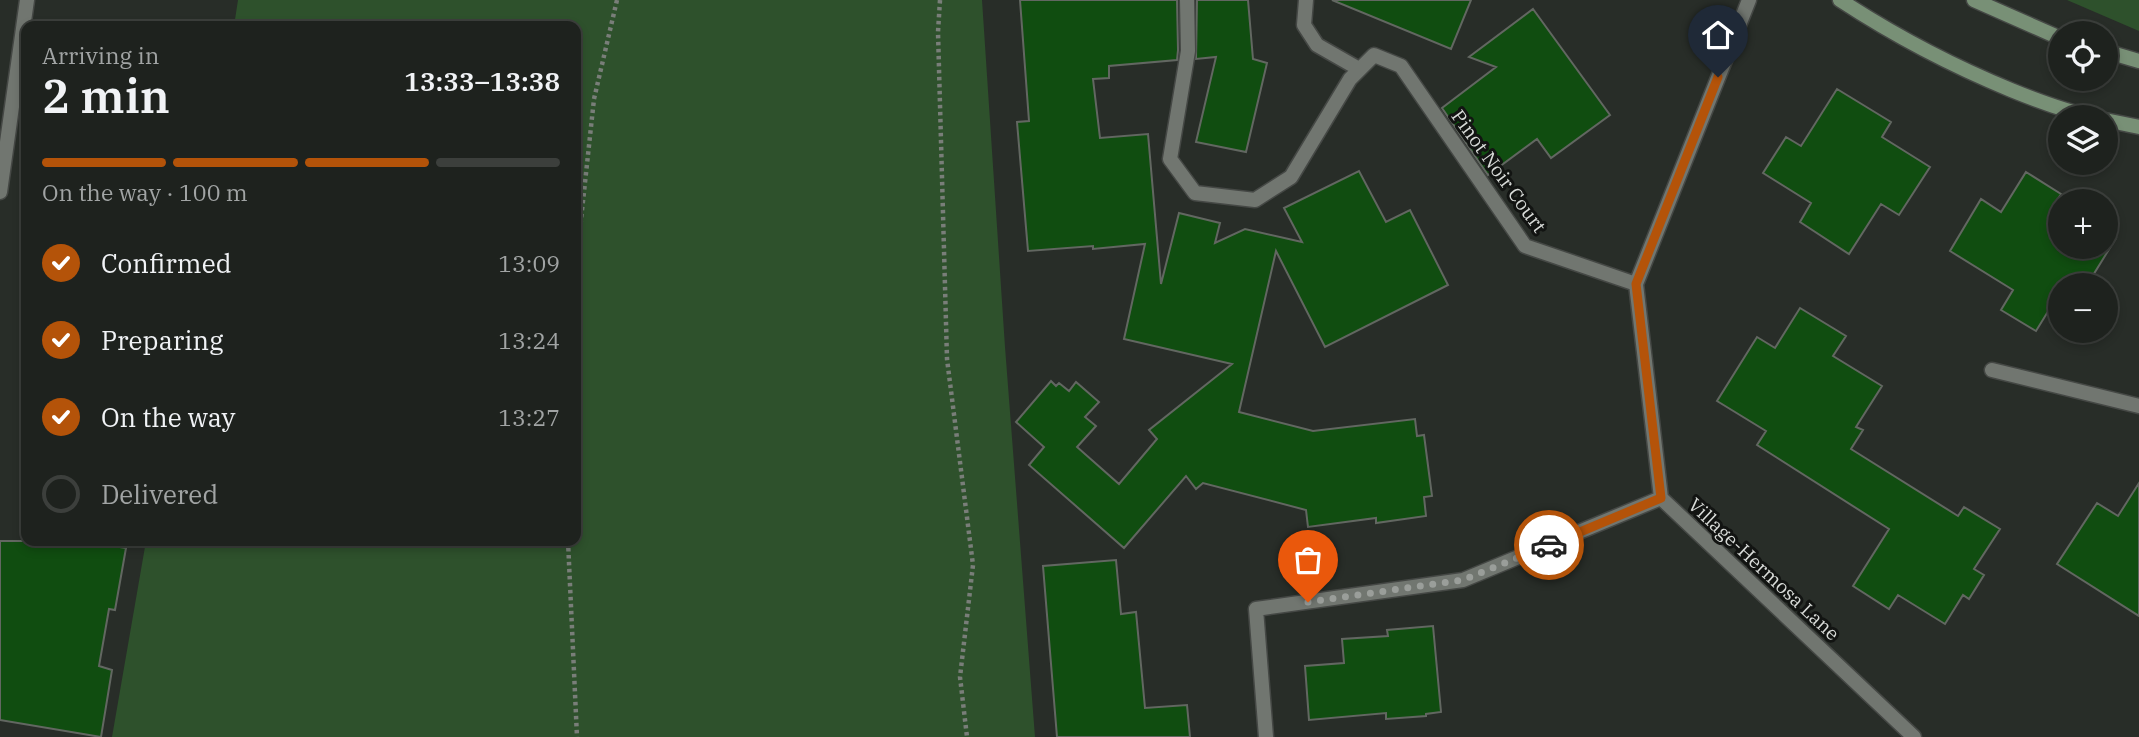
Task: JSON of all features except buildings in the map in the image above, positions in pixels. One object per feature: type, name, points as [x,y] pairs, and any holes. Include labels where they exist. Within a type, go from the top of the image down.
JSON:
[{"type":"street","points":[[24,21],[27,0]]},
{"type":"street","points":[[1187,0],[1188,51],[1170,159],[1195,193],[1255,200],[1291,177],[1350,79],[1359,69],[1317,44],[1304,25],[1306,0]]},
{"type":"street","name":"Village-Hermosa Lane","points":[[1749,0],[1636,284],[1661,498],[1914,737]]},
{"type":"street","points":[[1840,0],[1886,31],[1975,75],[2049,105]]},
{"type":"street","points":[[1974,0],[2048,33]]},
{"type":"street","points":[[0,192],[21,43]]},
{"type":"street","name":"Pinot Noir Court","points":[[1359,69],[1374,55],[1401,66],[1525,246],[1636,284]]},
{"type":"street","points":[[2118,55],[2139,61]]},
{"type":"street","points":[[2118,123],[2139,127]]},
{"type":"street","points":[[1992,370],[2139,406]]},
{"type":"street","points":[[1266,737],[1256,609],[1463,580],[1661,498]]},
{"type":"path","points":[[581,220],[594,99],[617,0]]},
{"type":"path","points":[[940,0],[938,33],[947,359],[973,565],[960,677],[967,737]]},
{"type":"path","points":[[568,546],[577,737]]},
{"type":"green space","points":[[238,0],[982,0],[1035,737],[112,737],[145,546],[581,546],[581,21],[235,21]]},
{"type":"green space","points":[[2067,0],[2139,0],[2139,31]]},
{"type":"way so far","points":[[1308,602],[1463,580],[1549,545]]},
{"type":"route","points":[[1549,545],[1661,498],[1636,284],[1718,77]]}]
